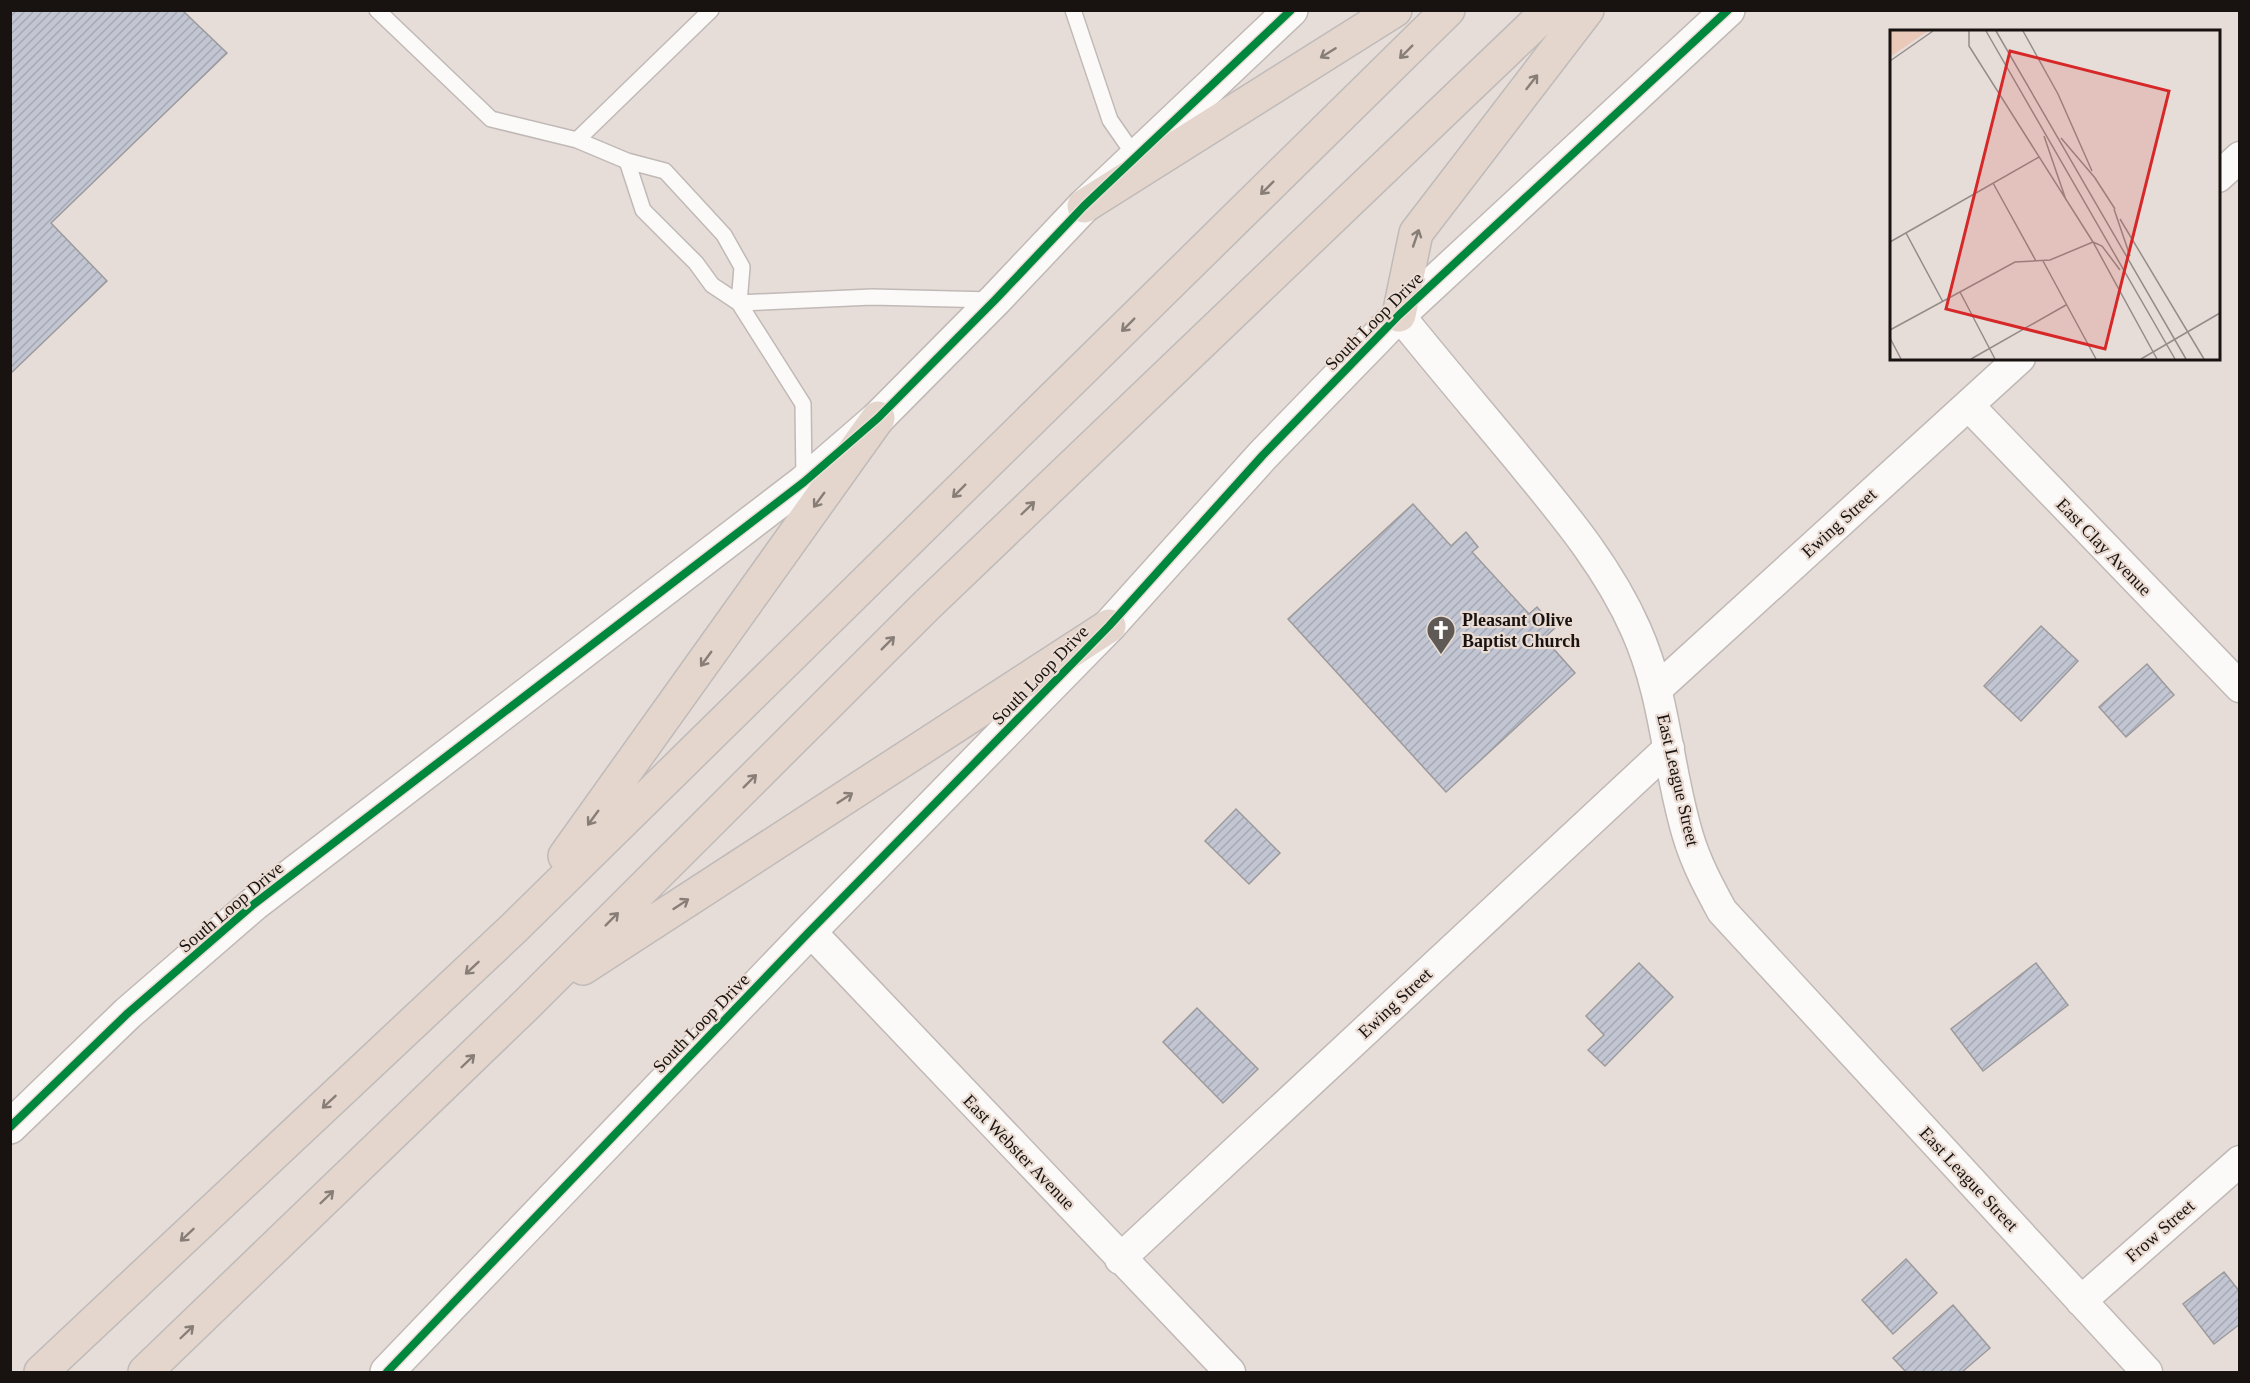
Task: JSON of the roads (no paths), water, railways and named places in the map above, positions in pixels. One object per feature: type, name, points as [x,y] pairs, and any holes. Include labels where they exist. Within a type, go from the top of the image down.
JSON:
[{"type":"highway","points":[[1084,206],[1395,10]]},
{"type":"highway","points":[[41,1372],[514,928],[1448,10]]},
{"type":"highway","points":[[145,1372],[526,1005],[926,606],[1549,10]]},
{"type":"highway","points":[[1399,315],[1416,233],[1587,10]]},
{"type":"highway","points":[[514,928],[878,418]]},
{"type":"highway","points":[[526,1005],[1109,626]]},
{"type":"street","name":"South Loop Drive","points":[[10,1128],[128,1013],[254,904],[804,482],[878,418],[1084,206],[1291,10]]},
{"type":"street","name":"South Loop Drive","points":[[387,1372],[810,931],[1109,626],[1263,455],[1399,315],[1728,10]]},
{"type":"street","points":[[2220,175],[2240,157]]},
{"type":"street","name":"East League Street","points":[[1399,315],[1571,522],[1602,567],[1636,630],[1658,688],[1688,837],[1702,873],[1722,911],[2147,1372]]},
{"type":"street","name":"Ewing Street","points":[[1658,688],[2018,360]]},
{"type":"street","name":"East Clay Avenue","points":[[1969,406],[2240,687]]},
{"type":"street","name":"Ewing Street","points":[[1120,1258],[1669,747]]},
{"type":"street","name":"East Webster Avenue","points":[[810,931],[1230,1372]]},
{"type":"street","name":"Frow Street","points":[[2081,1301],[2240,1161]]},
{"type":"lane","points":[[377,10],[491,119],[578,140],[627,161],[665,171],[724,235],[742,267],[739,303]]},
{"type":"lane","points":[[578,140],[711,10]]},
{"type":"lane","points":[[1073,10],[1110,120],[1135,156]]},
{"type":"lane","points":[[627,161],[643,210],[696,263],[712,285],[739,303],[803,404],[804,482]]},
{"type":"lane","points":[[739,303],[872,297],[995,300]]},
{"type":"place","name":"Pleasant Olive Baptist Church","points":[[1441,656]]}]
